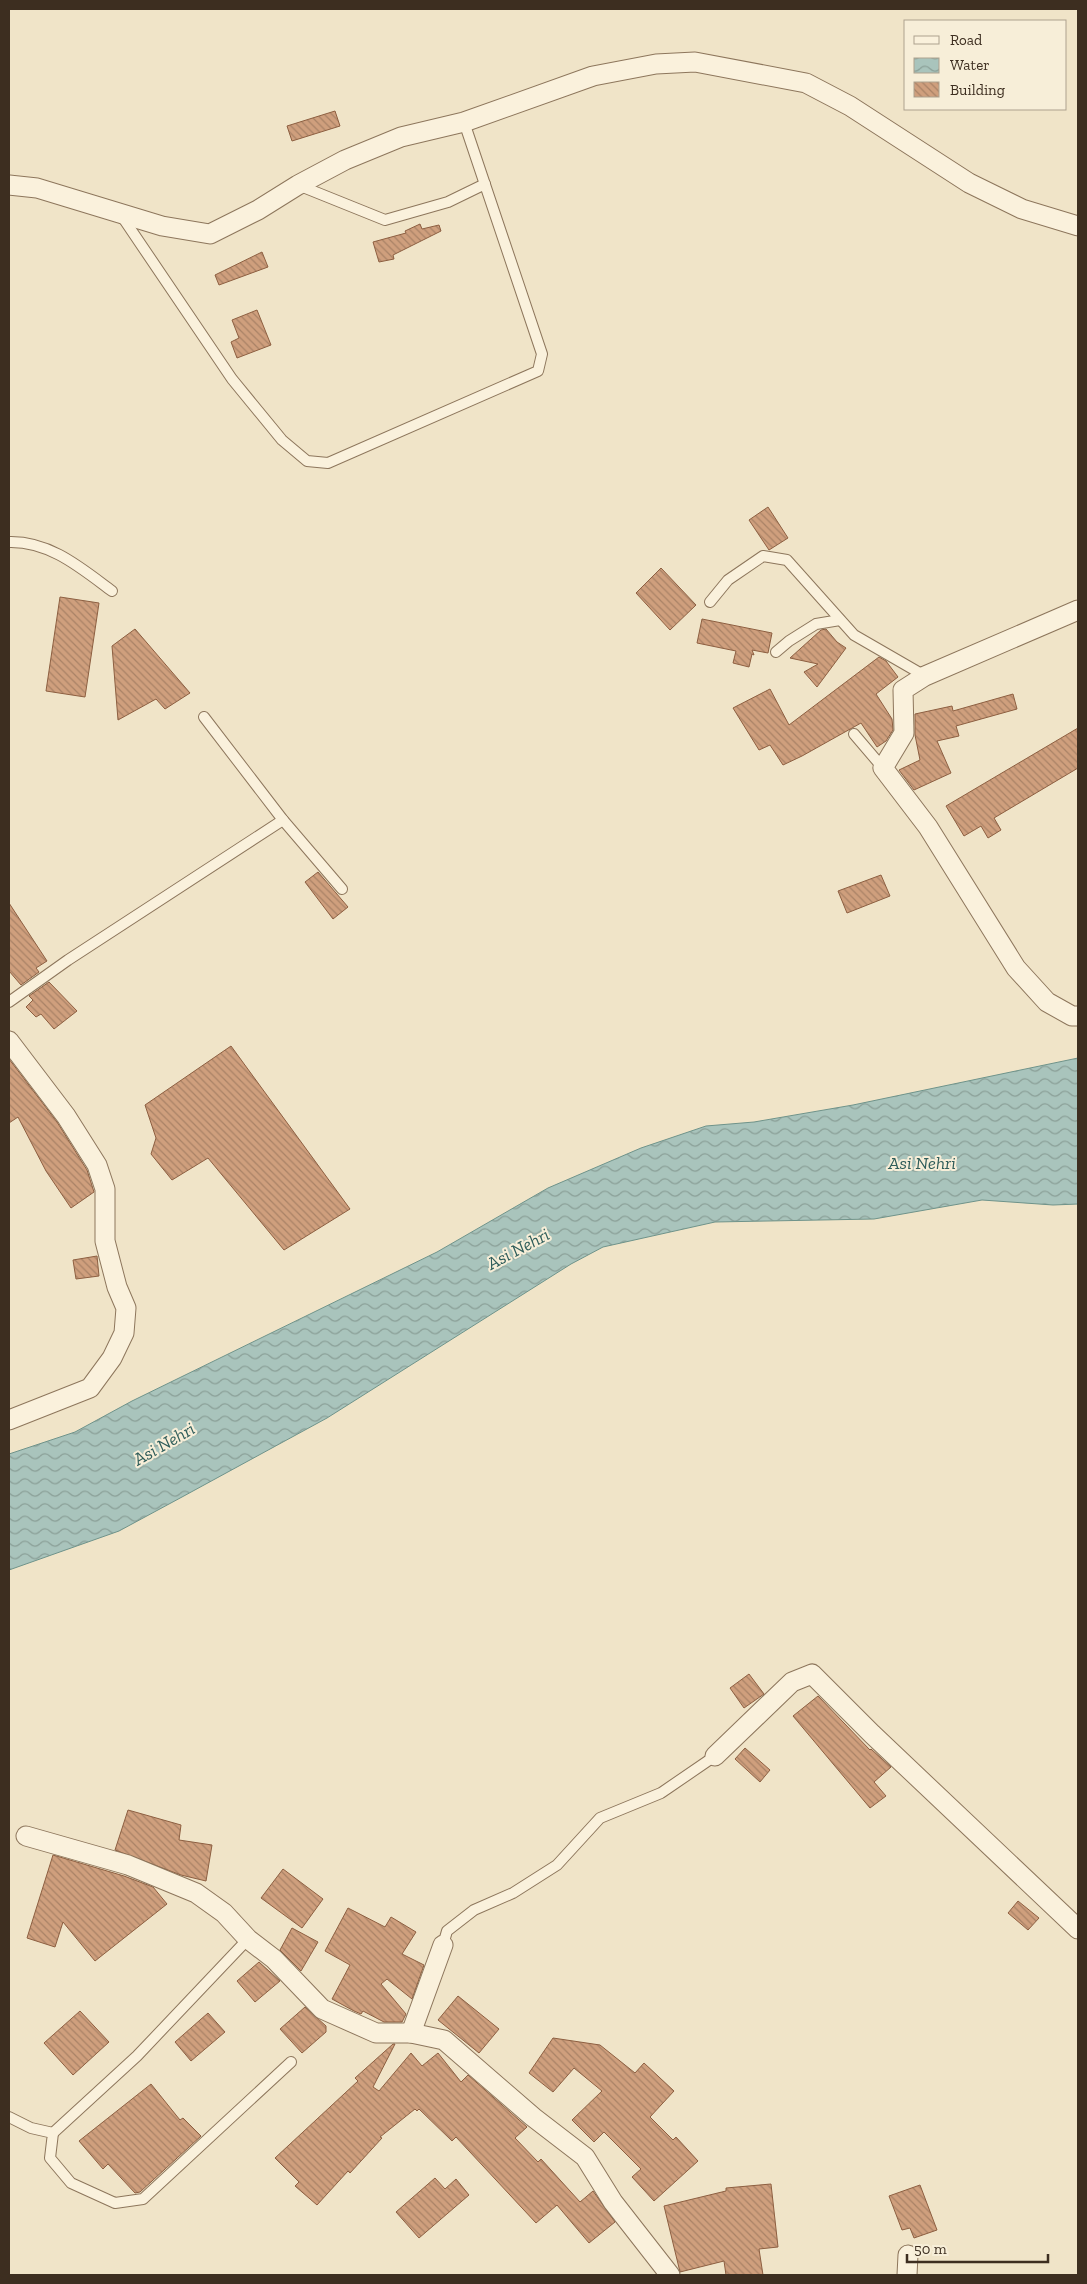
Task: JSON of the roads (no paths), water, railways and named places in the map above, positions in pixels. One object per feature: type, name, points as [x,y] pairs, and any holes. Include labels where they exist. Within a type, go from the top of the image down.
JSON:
[{"type":"street","points":[[9,185],[37,188],[162,226],[210,234],[258,210],[298,185],[345,160],[400,137],[464,122],[593,76],[656,64],[695,62],[806,83],[850,106],[969,183],[1022,210],[1078,226]]},
{"type":"street","points":[[1078,610],[925,676],[903,690],[904,733],[883,768],[928,827],[1016,968],[1047,1002],[1072,1016],[1078,1016]]},
{"type":"street","points":[[9,1041],[66,1116],[97,1166],[105,1190],[105,1241],[117,1287],[126,1308],[124,1333],[112,1358],[90,1388],[9,1420]]},
{"type":"street","points":[[715,1756],[792,1682],[812,1674],[872,1734],[1078,1929]]},
{"type":"street","points":[[26,1836],[128,1865],[196,1893],[224,1913],[248,1939],[274,1959],[322,2009],[376,2033],[411,2033],[444,2040],[533,2117],[585,2157],[613,2202],[670,2275]]},
{"type":"street","points":[[411,2033],[443,1945]]},
{"type":"street","points":[[907,2275],[908,2255]]},
{"type":"lane","points":[[119,212],[232,379],[282,440],[307,461],[328,463],[538,371],[542,354],[464,122]]},
{"type":"lane","points":[[298,185],[385,220],[448,202],[485,184]]},
{"type":"lane","points":[[9,542],[44,547],[72,560],[112,591]]},
{"type":"lane","points":[[710,602],[728,580],[763,556],[787,560],[854,635],[925,676]]},
{"type":"lane","points":[[776,652],[788,641],[816,624],[840,620]]},
{"type":"lane","points":[[204,717],[283,820],[342,889]]},
{"type":"lane","points":[[854,734],[883,768]]},
{"type":"lane","points":[[9,1002],[68,960],[283,820]]},
{"type":"lane","points":[[443,1945],[447,1932],[474,1910],[513,1893],[557,1865],[600,1818],[661,1793],[715,1756]]},
{"type":"lane","points":[[248,1939],[137,2056],[53,2133],[50,2158],[72,2183],[115,2203],[143,2199],[291,2062]]},
{"type":"lane","points":[[9,2116],[31,2128],[53,2133]]},
{"type":"water","name":"Asi Nehri","points":[[1078,1058],[1078,1204],[1053,1205],[982,1200],[874,1219],[715,1222],[603,1247],[571,1264],[327,1418],[182,1497],[119,1531],[9,1570],[9,1454],[75,1432],[132,1401],[437,1252],[548,1188],[641,1148],[706,1126],[754,1122],[853,1105]]}]
